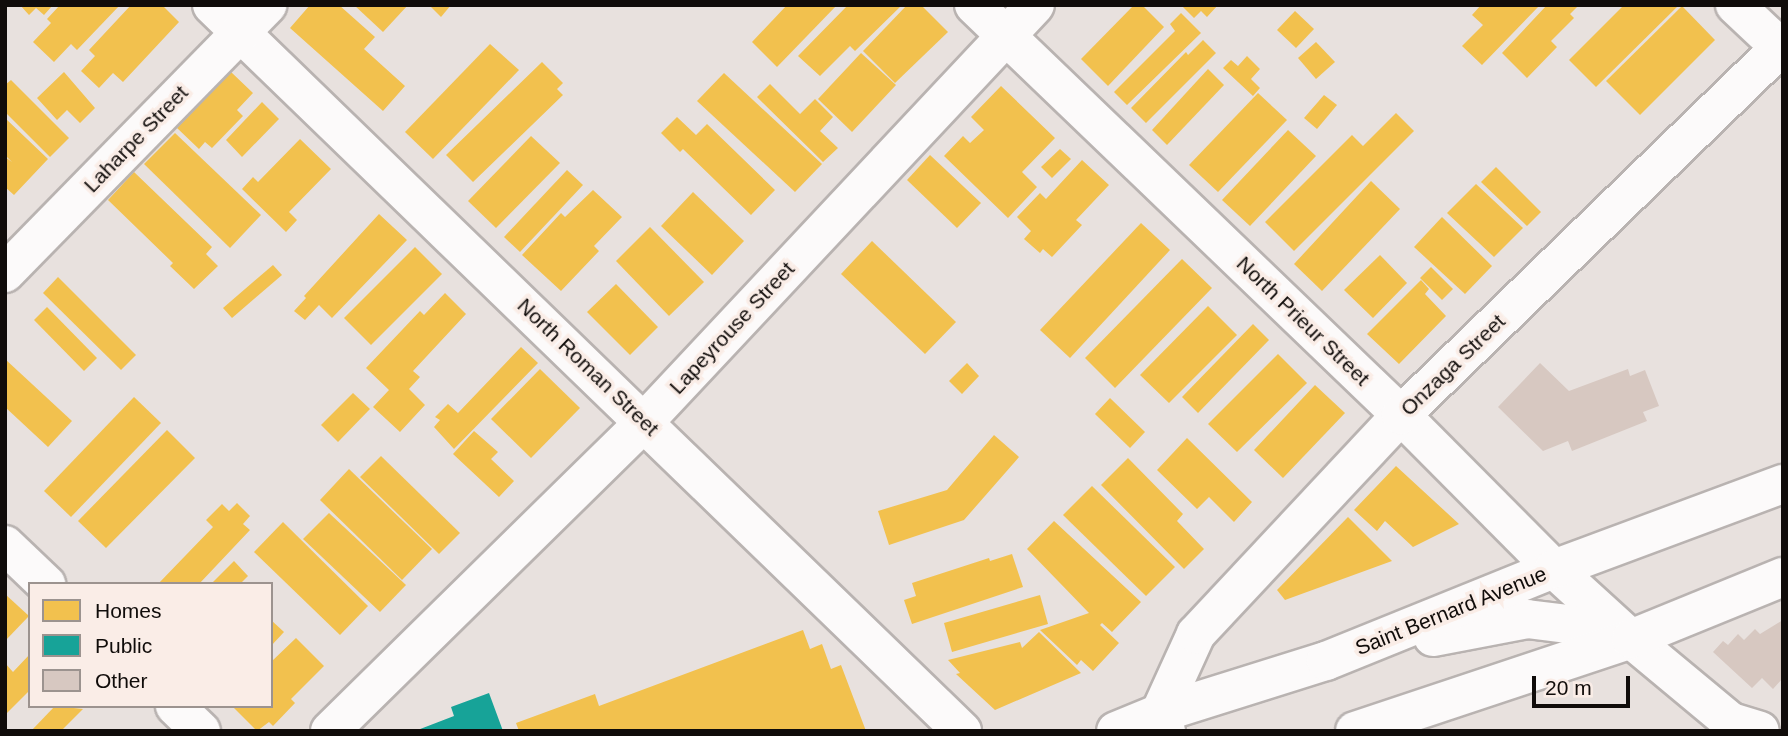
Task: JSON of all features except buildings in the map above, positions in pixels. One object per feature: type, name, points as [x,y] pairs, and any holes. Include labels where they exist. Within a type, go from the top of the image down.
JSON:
[{"type":"street","name":"North Roman Street","points":[[212,5],[645,421],[962,731]]},
{"type":"street","name":"Laharpe Street","points":[[5,273],[268,5]]},
{"type":"street","name":"North Prieur Street","points":[[974,5],[1401,415],[1554,569],[1630,639],[1731,722],[1760,731]]},
{"type":"street","name":"Lapeyrouse Street","points":[[330,731],[645,421],[1035,5]]},
{"type":"street","points":[[1735,5],[1782,47]]},
{"type":"street","name":"Onzaga Street","points":[[1163,722],[1196,634],[1401,415],[1782,47]]},
{"type":"street","name":"Saint Bernard Avenue","points":[[1116,731],[1163,722],[1326,661],[1554,569],[1783,484]]},
{"type":"street","points":[[5,545],[44,582]]},
{"type":"street","points":[[1355,731],[1630,639],[1783,577]]},
{"type":"street","points":[[1326,661],[1457,631],[1527,619],[1575,625],[1630,639]]},
{"type":"street","points":[[177,708],[201,731]]}]
